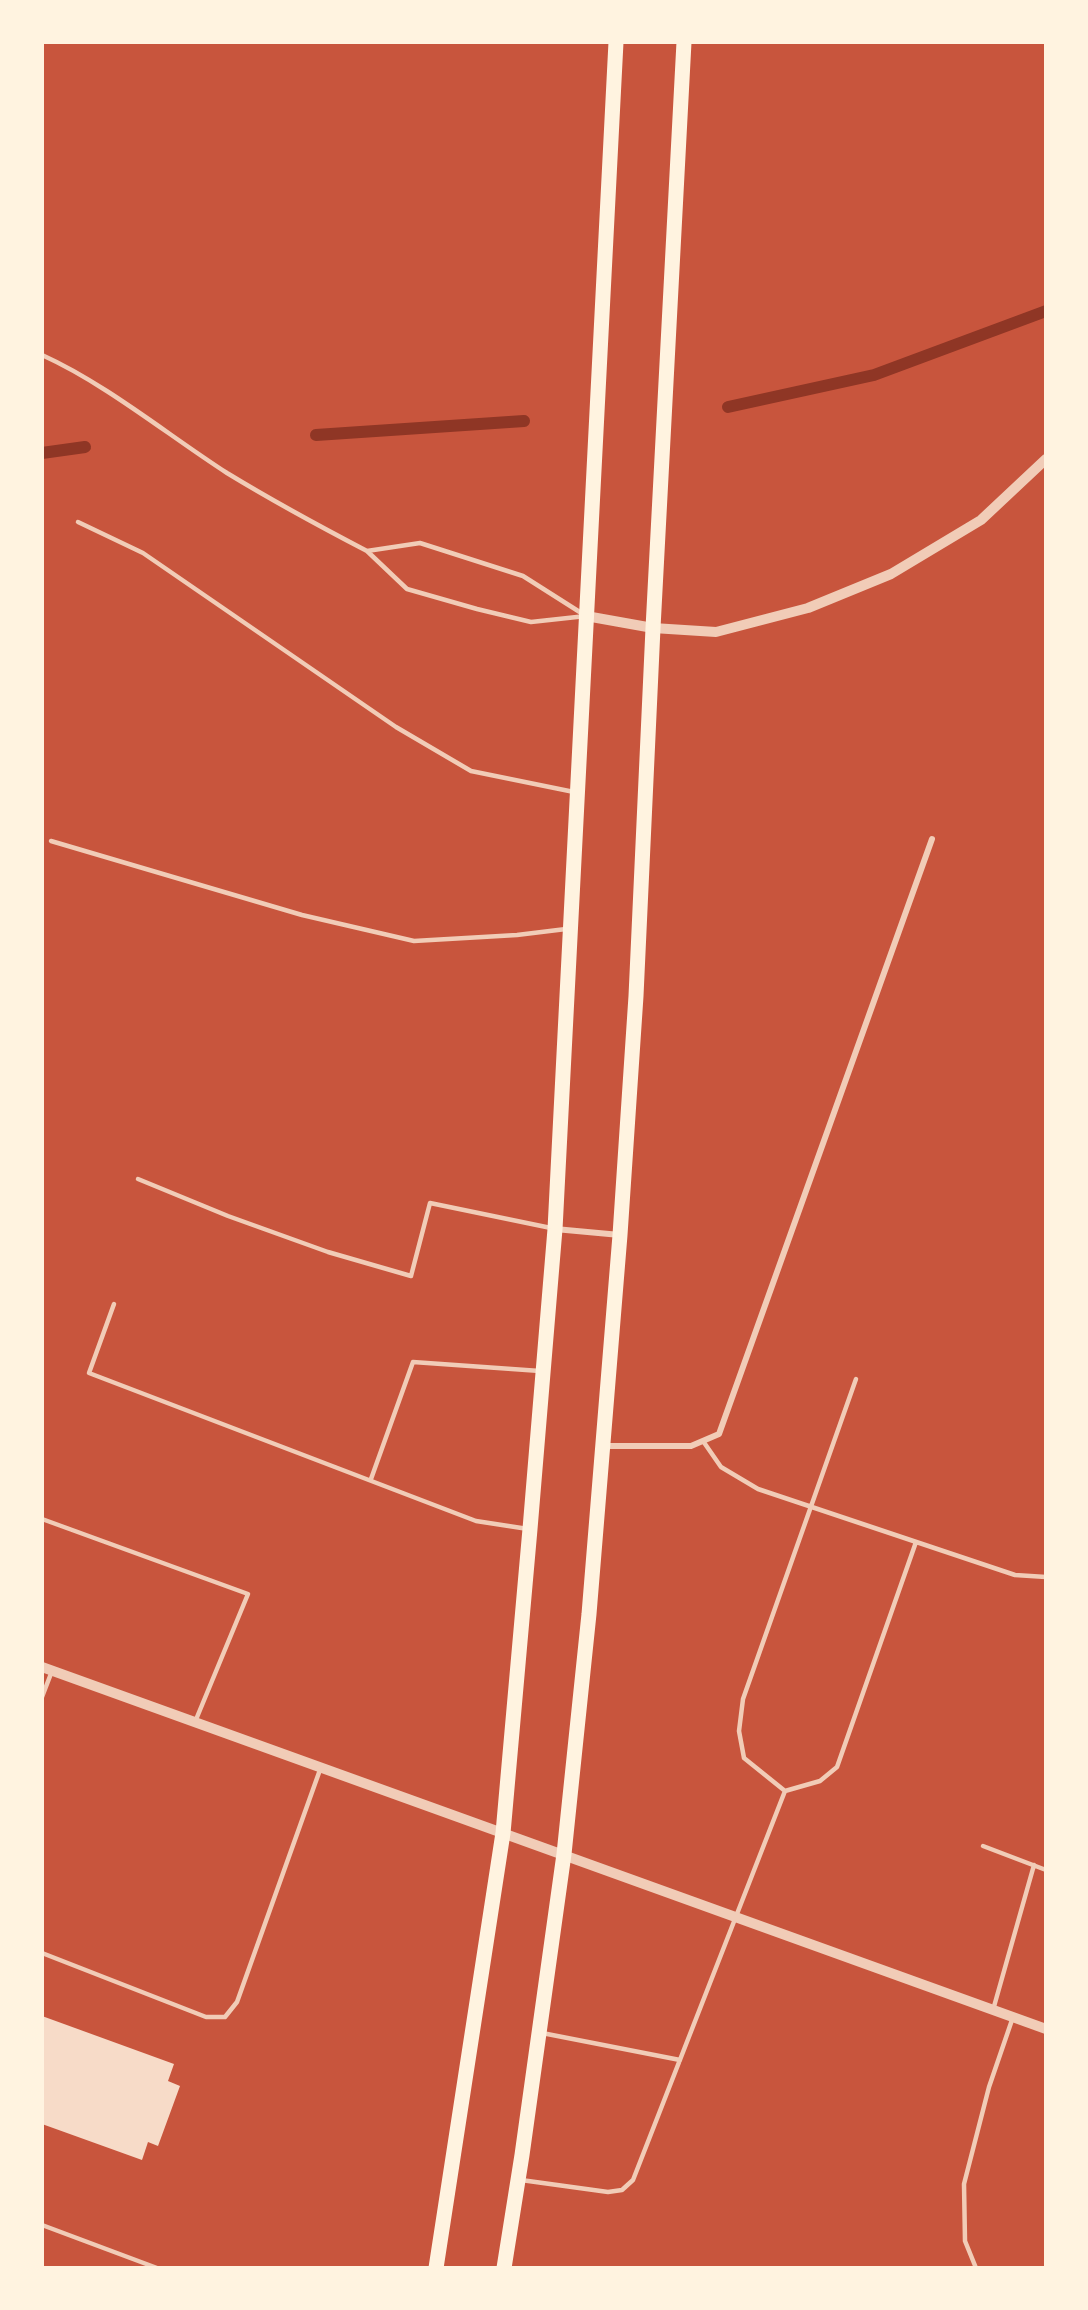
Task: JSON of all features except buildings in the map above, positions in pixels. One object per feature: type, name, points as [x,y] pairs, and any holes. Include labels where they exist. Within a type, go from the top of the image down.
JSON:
[{"type":"main road","points":[[436,2268],[503,1833],[555,1229],[616,42]]},
{"type":"main road","points":[[504,2268],[564,1854],[589,1614],[620,1235],[636,996],[652,628],[684,42]]},
{"type":"street","points":[[586,616],[652,628],[716,632],[808,608],[891,574],[981,520],[1046,459]]},
{"type":"street","points":[[602,1446],[691,1446],[720,1434],[932,839]]},
{"type":"street","points":[[555,1229],[620,1235]]},
{"type":"street","points":[[47,1669],[1046,2029]]},
{"type":"lane","points":[[42,355],[69,369],[154,422],[226,472],[297,515],[367,551],[407,589],[531,622],[586,616]]},
{"type":"lane","points":[[78,522],[143,553],[396,727],[471,771],[577,793]]},
{"type":"lane","points":[[367,551],[420,543],[523,576],[586,616]]},
{"type":"lane","points":[[51,841],[302,915],[414,941],[517,935],[569,928]]},
{"type":"lane","points":[[138,1179],[228,1216],[328,1252],[411,1275],[430,1203],[555,1229]]},
{"type":"lane","points":[[114,1305],[89,1373],[477,1521],[530,1529]]},
{"type":"lane","points":[[371,1479],[413,1362],[543,1372]]},
{"type":"lane","points":[[785,1791],[744,1758],[739,1731],[743,1699],[856,1379]]},
{"type":"lane","points":[[703,1441],[721,1467],[758,1489],[1015,1575],[1046,1578]]},
{"type":"lane","points":[[42,1519],[248,1594],[195,1722]]},
{"type":"lane","points":[[785,1791],[820,1781],[837,1767],[916,1542]]},
{"type":"lane","points":[[42,1697],[47,1669]]},
{"type":"lane","points":[[42,1953],[206,2017],[225,2017],[237,2002],[321,1767]]},
{"type":"lane","points":[[518,2179],[608,2192],[622,2190],[633,2180],[785,1791]]},
{"type":"lane","points":[[984,1846],[1046,1870]]},
{"type":"lane","points":[[993,2010],[1034,1865]]},
{"type":"lane","points":[[976,2268],[965,2241],[964,2184],[989,2086],[1013,2017]]},
{"type":"lane","points":[[539,2032],[680,2060]]},
{"type":"lane","points":[[42,2225],[157,2268]]},
{"type":"waterway","points":[[728,407],[874,375],[1046,311]]},
{"type":"waterway","points":[[316,435],[524,421]]},
{"type":"waterway","points":[[42,453],[85,447]]}]
